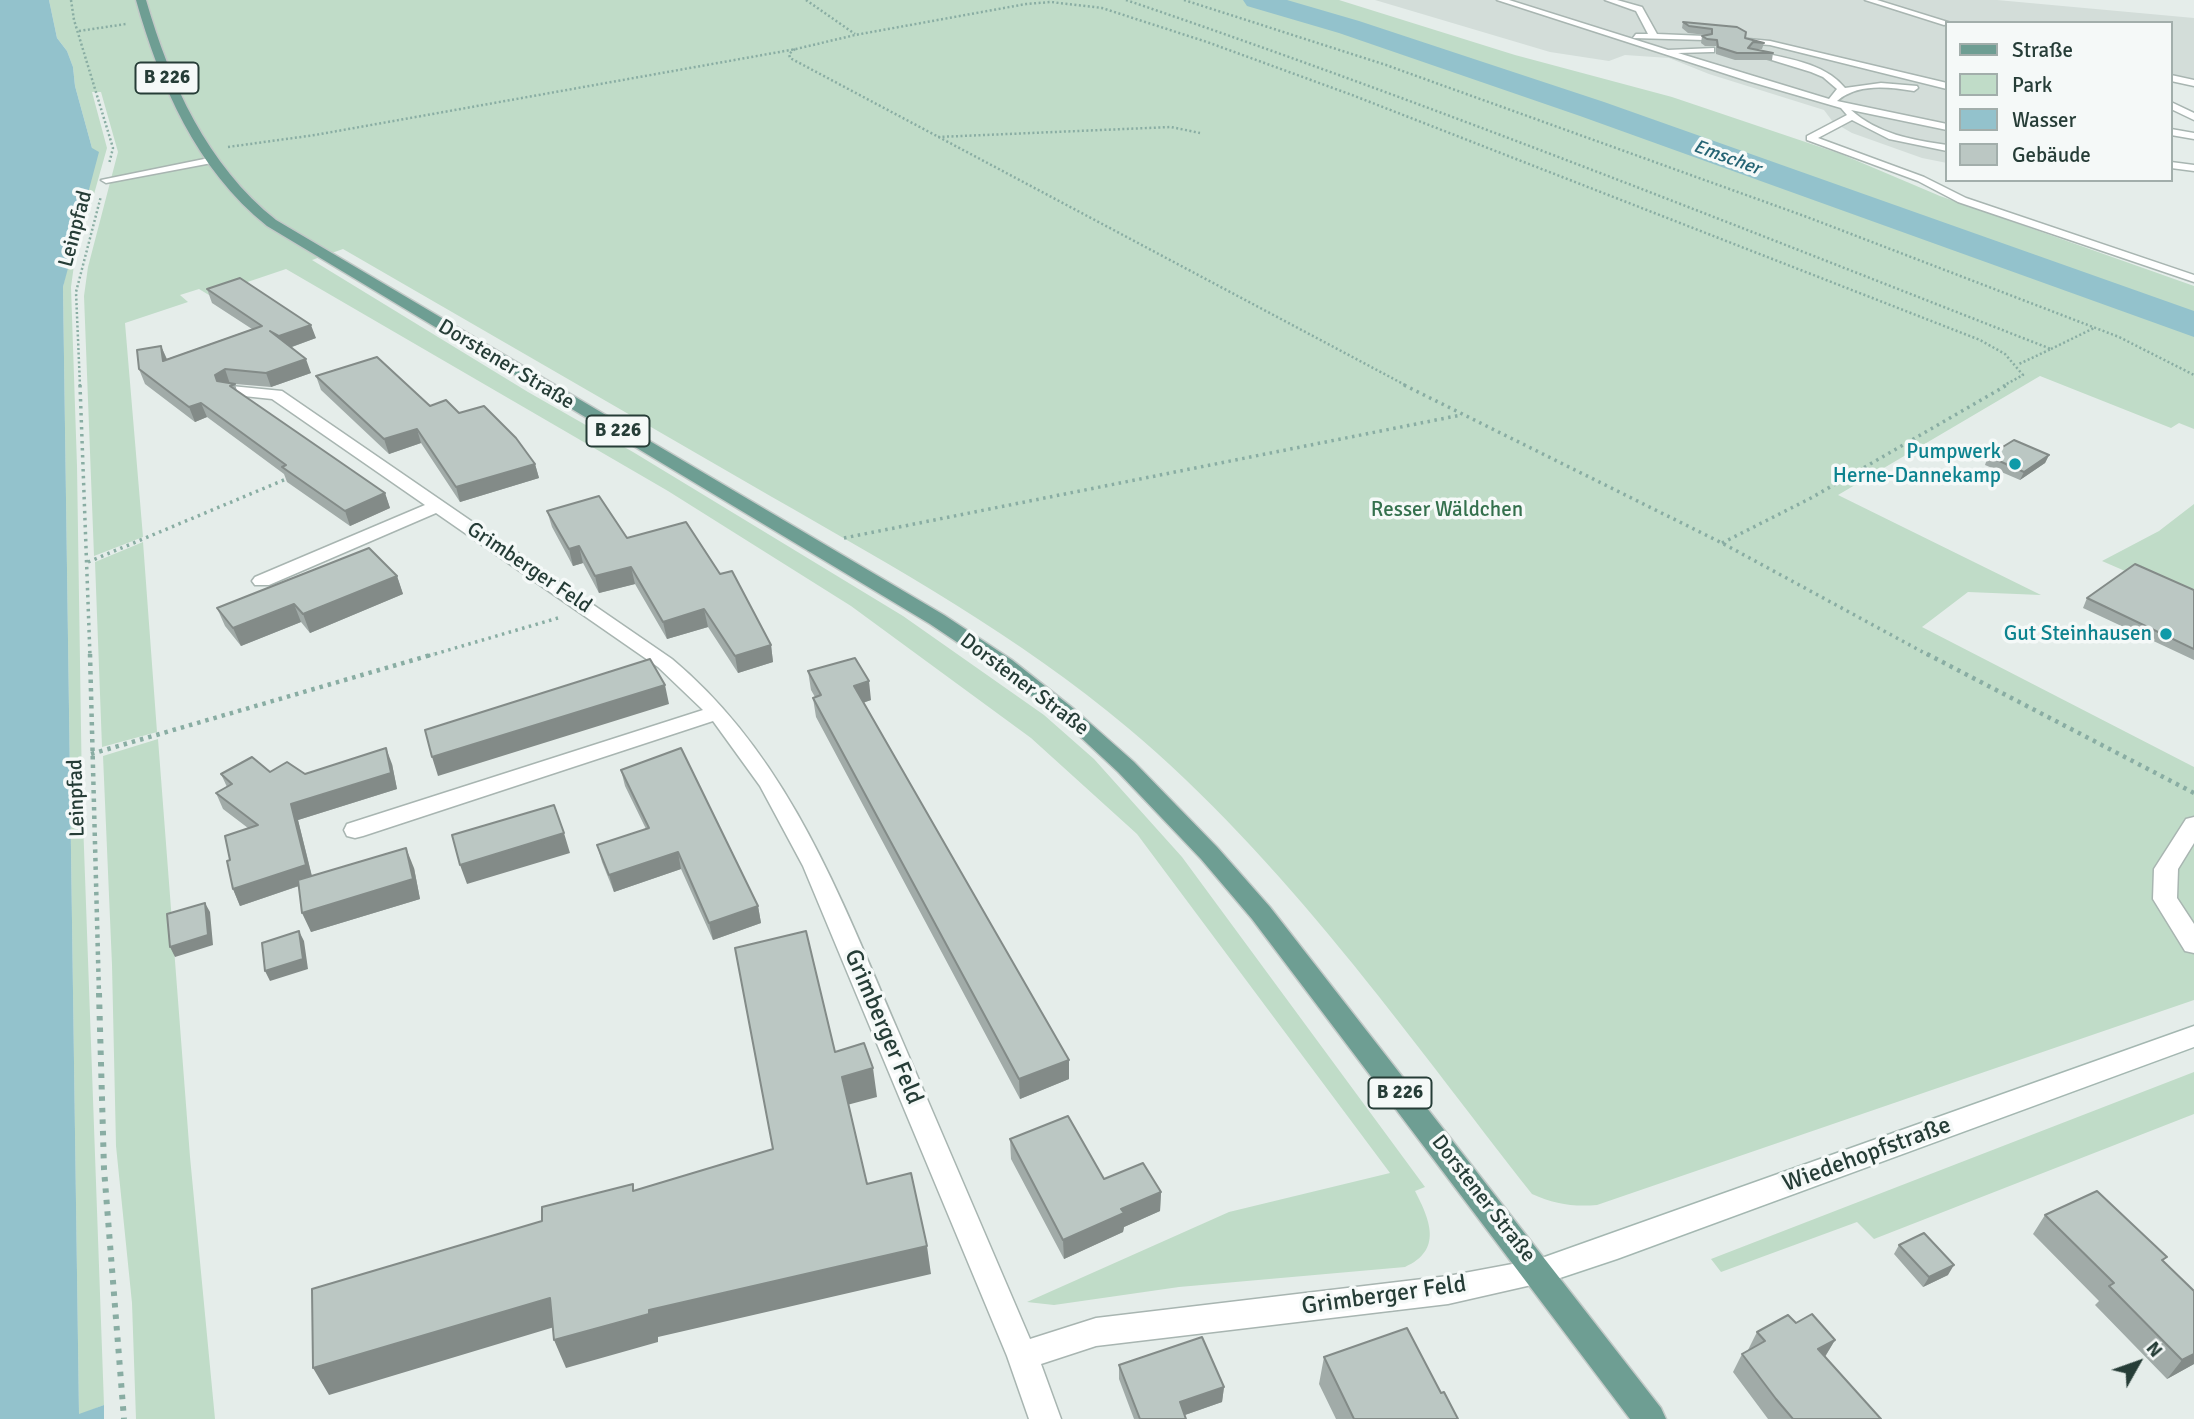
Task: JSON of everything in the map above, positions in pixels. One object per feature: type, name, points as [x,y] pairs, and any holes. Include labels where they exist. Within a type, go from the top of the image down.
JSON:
[{"type":"main road","name":"Dorstener Straße","points":[[141,0],[146,21],[176,101],[240,194],[285,233],[995,658],[1056,704],[1132,772],[1214,857],[1261,913],[1650,1419]]},
{"type":"street","name":"Grimberger Feld","points":[[231,391],[276,394],[682,676],[716,713],[786,809],[815,866],[1022,1356],[1045,1419]]},
{"type":"street","points":[[262,581],[438,506]]},
{"type":"street","points":[[355,830],[716,713]]},
{"type":"street","points":[[2194,825],[2166,869],[2165,899],[2194,944]]},
{"type":"street","name":"Wiedehopfstraße","points":[[1539,1272],[1630,1242],[2194,1036]]},
{"type":"street","name":"Grimberger Feld","points":[[1022,1356],[1096,1332],[1448,1290],[1539,1272]]},
{"type":"lane","points":[[1501,0],[1830,102],[1946,127]]},
{"type":"lane","points":[[1516,0],[1633,33],[1654,37],[1705,38]]},
{"type":"lane","points":[[1869,0],[1946,23]]},
{"type":"lane","points":[[1559,4],[1561,14]]},
{"type":"lane","points":[[1614,4],[1639,9],[1654,37]]},
{"type":"lane","points":[[1592,14],[1595,24]]},
{"type":"lane","points":[[1633,33],[1679,49]]},
{"type":"lane","points":[[1748,41],[1770,43],[1946,86]]},
{"type":"lane","points":[[1667,52],[1679,49],[1712,50]]},
{"type":"lane","points":[[1830,102],[1841,89],[1838,83],[1824,75],[1754,53],[1871,69]]},
{"type":"lane","points":[[2173,78],[2194,83]]},
{"type":"lane","points":[[1839,92],[1881,85],[1946,94]]},
{"type":"lane","points":[[1841,105],[1852,116],[1880,133],[1903,141],[1946,148]]},
{"type":"lane","points":[[2173,106],[2194,117]]},
{"type":"lane","points":[[1852,116],[1810,138],[1921,178],[1985,208],[2194,279]]},
{"type":"lane","points":[[2173,132],[2194,136]]},
{"type":"lane","points":[[106,180],[211,155]]},
{"type":"lane","points":[[2173,165],[2194,168]]},
{"type":"path","name":"Leinpfad","points":[[71,0],[113,148],[76,292],[89,562],[91,754],[104,1169],[124,1419]]},
{"type":"path","points":[[806,0],[855,35]]},
{"type":"path","points":[[1126,0],[1276,51],[1636,186],[2051,349]]},
{"type":"path","points":[[1184,0],[1386,65],[1626,150],[2095,328],[2194,375]]},
{"type":"path","points":[[211,155],[1038,3],[1076,3],[1111,10],[1207,41],[1962,333],[1996,348],[2019,365],[2023,375],[1811,498],[1722,543]]},
{"type":"path","points":[[79,31],[146,21]]},
{"type":"path","points":[[796,49],[789,54],[790,58],[937,137],[1461,415],[1722,543],[1971,678],[2194,793]]},
{"type":"path","points":[[937,137],[1171,127],[1200,133]]},
{"type":"path","points":[[2019,365],[2095,328]]},
{"type":"path","points":[[810,545],[1461,415]]},
{"type":"path","points":[[89,562],[292,476]]},
{"type":"path","points":[[91,754],[589,609]]},
{"type":"shaded area","points":[[1375,0],[1997,0],[2194,18],[2194,84],[2173,79],[2173,21],[1946,21],[1946,163],[1922,158],[1852,133],[1833,122],[1824,110],[1709,74],[1669,58],[1625,55],[1609,61],[1550,52]]},
{"type":"green space","name":"Resser Wäldchen","points":[[49,0],[1339,0],[1515,55],[1672,97],[1841,154],[1940,196],[2194,286],[2194,429],[2179,423],[2171,428],[2040,376],[1838,495],[2041,595],[1968,592],[1922,627],[2194,767],[2194,1000],[1597,1205],[1564,1204],[1532,1194],[1390,1010],[1292,891],[1186,780],[1086,695],[1044,663],[955,604],[343,249],[312,260],[903,616],[1044,715],[1094,759],[1182,857],[1425,1187],[1415,1191],[1428,1223],[1429,1243],[1417,1260],[1405,1267],[1179,1287],[1054,1305],[1027,1302],[1229,1212],[1390,1173],[1137,834],[1031,738],[851,606],[668,491],[286,269],[209,295],[199,289],[180,295],[188,302],[125,323],[143,537],[94,556],[84,296],[88,267],[118,152],[101,92],[92,92],[107,148],[74,265],[71,287],[77,466],[82,793],[104,1405],[79,1415],[63,287],[92,148],[75,86],[73,67],[67,51],[57,38]]},
{"type":"green space","points":[[2194,504],[2194,601],[2102,561],[2159,531]]},
{"type":"green space","points":[[143,542],[157,732],[102,747],[95,562]]},
{"type":"green space","points":[[158,739],[190,1157],[215,1419],[136,1419],[132,1303],[116,1146],[103,756]]},
{"type":"green space","points":[[2194,1072],[2194,1114],[1874,1239],[1857,1222],[1721,1272],[1711,1259]]},
{"type":"water","points":[[0,0],[49,0],[57,38],[67,51],[73,67],[75,86],[92,148],[99,152],[63,287],[79,1414],[104,1405],[104,1419],[0,1419]]},
{"type":"building","points":[[1683,22],[1737,27],[1746,32],[1745,38],[1764,43],[1753,42],[1748,48],[1773,53],[1737,53],[1718,47],[1717,40],[1702,36],[1712,34],[1712,29],[1689,26]]},
{"type":"building","points":[[240,278],[311,325],[279,336],[270,331],[306,359],[266,373],[225,369],[215,375],[217,381],[235,384],[230,386],[385,493],[345,511],[282,467],[286,465],[201,403],[189,407],[139,369],[137,350],[161,346],[163,361],[262,326],[207,289]]},
{"type":"building","points":[[377,357],[430,406],[446,400],[459,413],[484,406],[516,438],[535,464],[456,487],[417,429],[384,439],[316,376]]},
{"type":"building","points":[[2014,440],[2049,455],[2024,472],[1988,456]]},
{"type":"building","points":[[599,496],[627,538],[686,522],[720,574],[732,571],[771,645],[735,656],[704,609],[663,622],[631,567],[595,576],[579,546],[569,549],[547,511]]},
{"type":"building","points":[[369,548],[397,576],[303,614],[294,604],[233,628],[217,608]]},
{"type":"building","name":"Gut Steinhausen","points":[[2135,564],[2194,590],[2194,649],[2087,598]]},
{"type":"building","points":[[855,658],[869,681],[854,686],[1069,1060],[1019,1079],[813,698],[821,695],[808,671]]},
{"type":"building","points":[[650,659],[665,685],[432,757],[425,730]]},
{"type":"building","points":[[386,748],[391,773],[291,804],[306,865],[233,889],[225,836],[258,825],[216,793],[232,784],[221,774],[252,757],[270,772],[287,762],[305,774]]},
{"type":"building","points":[[681,748],[758,906],[709,923],[678,852],[609,875],[597,845],[649,828],[621,770]]},
{"type":"building","points":[[554,805],[564,833],[460,865],[452,835]]},
{"type":"building","points":[[406,848],[413,879],[302,913],[298,880]]},
{"type":"building","points":[[205,903],[208,935],[170,947],[167,914]]},
{"type":"building","points":[[299,931],[303,959],[265,971],[262,943]]},
{"type":"building","points":[[806,931],[835,1052],[864,1043],[873,1068],[842,1077],[867,1184],[911,1173],[927,1246],[649,1310],[649,1314],[554,1340],[550,1298],[313,1368],[312,1289],[542,1221],[542,1207],[633,1184],[633,1191],[773,1149],[735,948]]},
{"type":"building","points":[[1068,1116],[1104,1179],[1143,1163],[1161,1192],[1121,1209],[1124,1213],[1063,1240],[1010,1139]]},
{"type":"building","points":[[2097,1191],[2167,1257],[2162,1260],[2194,1291],[2194,1354],[2182,1360],[2109,1286],[2114,1283],[2045,1215]]},
{"type":"building","points":[[1924,1233],[1954,1265],[1929,1277],[1899,1245]]},
{"type":"building","points":[[1812,1314],[1835,1340],[1818,1349],[1881,1419],[1793,1419],[1742,1354],[1765,1341],[1757,1332],[1788,1315],[1796,1323]]},
{"type":"building","points":[[1407,1328],[1441,1393],[1444,1392],[1458,1419],[1354,1419],[1324,1357]]},
{"type":"building","points":[[1202,1337],[1224,1387],[1180,1402],[1186,1419],[1140,1419],[1119,1365]]},
{"type":"waterway","name":"Emscher","points":[[1257,0],[1349,27],[1592,109],[2194,325]]},
{"type":"place","name":"Pumpwerk Herne-Dannekamp","points":[[2015,464]]},
{"type":"place","name":"Gut Steinhausen","points":[[2166,634]]}]
